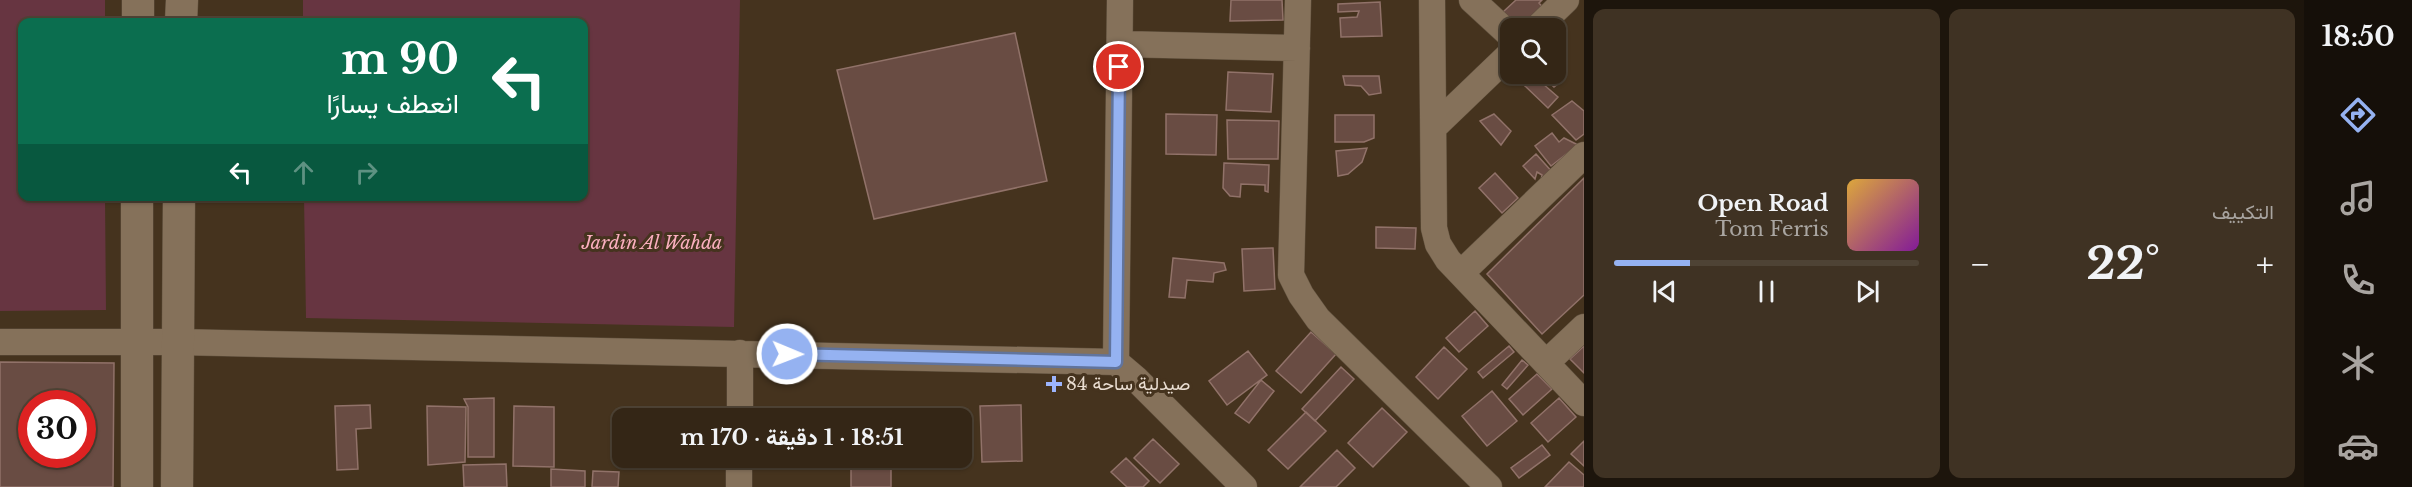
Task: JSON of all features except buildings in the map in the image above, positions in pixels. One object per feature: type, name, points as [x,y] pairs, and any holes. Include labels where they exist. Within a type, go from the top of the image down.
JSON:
[{"type":"street","points":[[138,0],[138,18]]},
{"type":"street","points":[[181,18],[182,0]]},
{"type":"street","points":[[1116,362],[1120,0]]},
{"type":"street","points":[[1298,0],[1291,275],[1301,295],[1318,319],[1489,487]]},
{"type":"street","points":[[1432,0],[1434,228],[1438,244],[1448,260],[1584,403]]},
{"type":"street","points":[[1472,0],[1500,26]]},
{"type":"street","points":[[1547,18],[1566,0]]},
{"type":"street","points":[[1120,44],[1297,48]]},
{"type":"street","points":[[1434,127],[1500,64]]},
{"type":"street","points":[[1461,273],[1584,155]]},
{"type":"street","points":[[136,201],[137,487]]},
{"type":"street","points":[[177,487],[179,201]]},
{"type":"street","points":[[1546,363],[1584,327]]},
{"type":"street","points":[[0,342],[177,342],[1116,362],[1136,379],[1244,487]]},
{"type":"street","points":[[740,353],[740,408]]},
{"type":"street","points":[[739,487],[740,468]]},
{"type":"green space","points":[[0,0],[105,0],[105,18],[18,18],[18,201],[105,201],[106,310],[0,311]]},
{"type":"green space","name":"Jardin Al Wahda","points":[[303,0],[740,0],[734,327],[306,318],[304,201],[588,201],[588,18],[303,18]]},
{"type":"place","name":"صيدلية ساحة 84","points":[[1054,384]]},
{"type":"route","points":[[787,354],[1116,362],[1119,67]]}]
